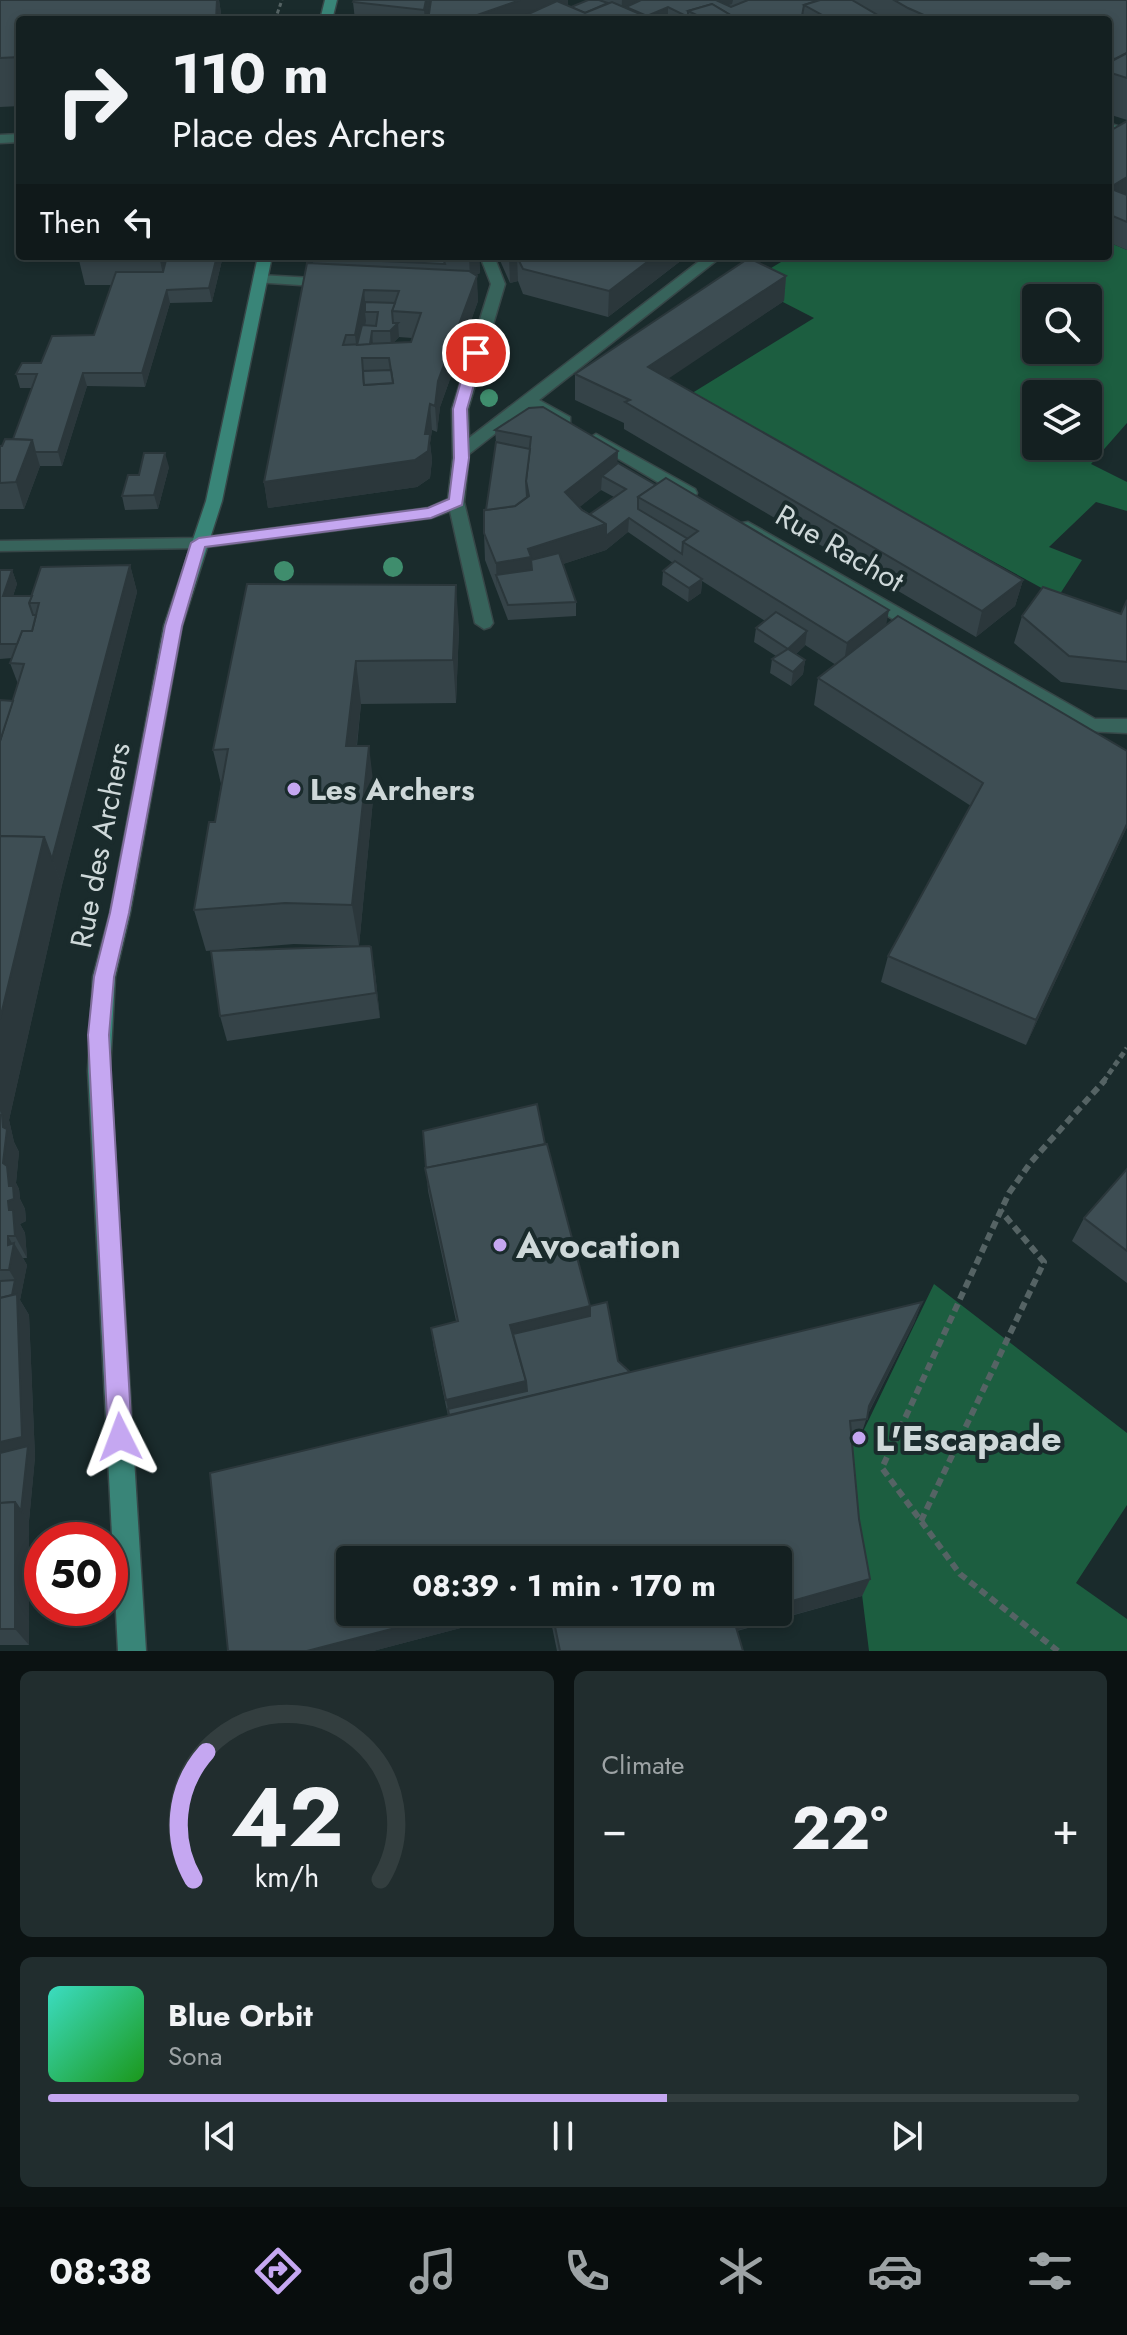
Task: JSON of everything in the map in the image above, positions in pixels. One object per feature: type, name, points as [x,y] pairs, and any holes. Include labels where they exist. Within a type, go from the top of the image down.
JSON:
[{"type":"main road","name":"Rue des Archers","points":[[132,1651],[99,1035],[104,977],[120,913],[173,626],[214,501],[264,260]]},
{"type":"street","points":[[484,623],[456,502],[461,452],[460,409],[487,291],[498,284],[489,260]]},
{"type":"street","points":[[461,452],[710,260]]},
{"type":"street","points":[[259,279],[339,284]]},
{"type":"street","points":[[530,401],[702,500]]},
{"type":"street","points":[[0,546],[199,543],[431,513],[456,502]]},
{"type":"street","name":"Rue Rachot","points":[[729,516],[1092,726],[1127,726]]},
{"type":"path","points":[[1058,1651],[960,1574],[882,1468],[1009,1193],[1031,1162],[1097,1091],[1127,1048]]},
{"type":"path","points":[[921,1521],[1044,1262],[1000,1210]]},
{"type":"green space","points":[[1112,244],[1127,250],[1127,423],[1102,451],[1102,380],[1022,380],[1022,460],[1095,460],[1091,464],[1127,482],[1127,511],[1096,502],[1049,547],[1082,560],[1058,597],[689,395],[814,318],[746,283],[784,260],[1112,260]]},
{"type":"green space","points":[[934,1284],[1127,1433],[1127,1505],[1076,1583],[1127,1619],[1127,1651],[869,1651],[843,1441],[860,1438]]},
{"type":"building","points":[[0,0],[217,0],[216,16],[16,16],[16,57],[0,58]]},
{"type":"building","points":[[354,0],[426,0],[424,10]]},
{"type":"building","points":[[431,0],[520,0],[474,16],[429,16]]},
{"type":"building","points":[[588,0],[608,3],[585,13],[571,7]]},
{"type":"building","points":[[641,0],[716,0],[731,7],[748,0],[820,0],[804,5],[802,16],[732,16],[712,4],[688,11],[688,16],[668,7],[647,16],[626,7]]},
{"type":"building","points":[[820,0],[852,0],[879,16],[818,16],[822,15],[804,5]]},
{"type":"building","points":[[894,0],[1127,0],[1127,53],[1112,58],[1112,16],[926,16]]},
{"type":"building","points":[[557,1],[585,13],[612,2],[645,16],[524,16]]},
{"type":"building","points":[[712,4],[732,16],[699,16],[688,11]]},
{"type":"building","points":[[1127,53],[1127,78],[1112,73],[1112,61]]},
{"type":"building","points":[[1127,121],[1127,177],[1112,186],[1112,130]]},
{"type":"building","points":[[1112,189],[1127,195],[1127,222],[1112,216]]},
{"type":"building","points":[[166,260],[216,260],[209,288],[167,290],[142,373],[83,373],[58,452],[35,452],[32,440],[13,439],[37,374],[16,374],[22,363],[41,363],[52,336],[94,335],[116,272],[163,272]]},
{"type":"building","points":[[361,260],[444,260],[445,264]]},
{"type":"building","points":[[518,260],[650,260],[609,291],[523,269]]},
{"type":"building","points":[[746,260],[753,260],[786,276],[648,367],[1023,580],[982,611],[625,402],[630,400],[575,374]]},
{"type":"building","points":[[307,263],[469,271],[477,276],[438,381],[435,406],[430,404],[425,434],[430,434],[428,451],[415,460],[264,482]],"holes":[[[364,290],[399,291],[392,311],[421,313],[411,342],[343,345],[346,335],[355,335]],[[362,358],[389,358],[393,383],[364,385]]]},
{"type":"building","points":[[365,302],[395,303],[393,323],[398,323],[390,331],[372,331],[370,344],[357,345],[362,325],[376,326],[378,312],[365,312]]},
{"type":"building","points":[[391,370],[393,383],[364,385],[363,371]]},
{"type":"building","points":[[543,407],[618,451],[565,492],[582,510],[606,524],[528,549],[531,557],[496,563],[484,533],[484,510],[515,506],[529,496],[526,481],[531,437],[495,430],[529,408]]},
{"type":"building","points":[[5,439],[32,440],[16,482],[0,483],[0,446]]},
{"type":"building","points":[[496,442],[530,449],[527,497],[515,506],[486,510]]},
{"type":"building","points":[[144,453],[165,453],[154,495],[122,496],[128,475],[139,475]]},
{"type":"building","points":[[618,463],[656,485],[638,497],[638,509],[688,539],[683,542],[682,554],[629,518],[606,536],[606,524],[590,514],[626,489],[602,476]]},
{"type":"building","points":[[666,478],[889,610],[847,643],[683,542],[698,531],[638,497]]},
{"type":"building","points":[[559,553],[576,602],[508,605],[496,575],[532,570],[531,560]]},
{"type":"building","points":[[675,561],[702,579],[689,588],[663,571]]},
{"type":"building","points":[[130,565],[52,859],[44,837],[0,836],[0,741],[24,664],[10,663],[22,631],[32,631],[39,603],[29,603],[41,567]]},
{"type":"building","points":[[0,570],[12,570],[3,596],[32,596],[29,603],[33,615],[36,615],[32,631],[22,631],[17,644],[0,644]]},
{"type":"building","name":"Les Archers","points":[[247,584],[456,585],[453,660],[356,661],[346,746],[369,746],[352,905],[285,903],[194,910],[209,822],[215,822],[228,749],[213,750]]},
{"type":"building","points":[[1043,587],[1121,614],[1127,600],[1127,662],[1069,656],[1022,616]]},
{"type":"building","points":[[776,612],[807,631],[788,649],[756,628]]},
{"type":"building","points":[[898,616],[1127,751],[1127,824],[1036,1020],[888,956],[983,783],[818,678]]},
{"type":"building","points":[[788,649],[805,660],[793,672],[772,659]]},
{"type":"building","points":[[0,700],[13,701],[0,741]]},
{"type":"building","points":[[0,836],[44,837],[0,1019]]},
{"type":"building","points":[[369,946],[376,993],[220,1016],[211,951]]},
{"type":"building","points":[[537,1104],[545,1144],[426,1168],[423,1131]]},
{"type":"building","points":[[0,1115],[3,1127],[7,1129],[3,1163],[7,1166],[14,1199],[8,1201],[9,1210],[13,1210],[15,1236],[8,1236],[8,1245],[14,1243],[9,1270],[0,1270]]},
{"type":"building","points":[[547,1144],[590,1306],[510,1325],[526,1381],[446,1400],[431,1328],[458,1321],[425,1168]]},
{"type":"building","points":[[1127,1169],[1127,1251],[1084,1218]]},
{"type":"building","points":[[15,1280],[12,1295],[0,1298],[0,1281]]},
{"type":"building","points":[[17,1294],[22,1437],[0,1442],[0,1298]]},
{"type":"building","points":[[607,1302],[618,1361],[630,1372],[449,1415],[448,1409],[527,1391],[513,1334],[590,1316],[590,1306]]},
{"type":"building","points":[[922,1302],[869,1406],[867,1419],[850,1421],[859,1519],[870,1579],[792,1601],[792,1546],[336,1546],[336,1626],[403,1626],[307,1651],[228,1651],[210,1473]]},
{"type":"building","points":[[28,1446],[21,1511],[15,1502],[0,1503],[0,1453]]},
{"type":"building","points":[[15,1502],[15,1629],[0,1629],[0,1503]]},
{"type":"building","points":[[555,1626],[736,1626],[743,1651],[560,1651]]},
{"type":"place","name":"Les Archers","points":[[294,789]]},
{"type":"place","name":"Avocation","points":[[500,1245]]},
{"type":"place","name":"L'Escapade","points":[[859,1438]]},
{"type":"route","points":[[120,1437],[99,1071],[104,977],[120,913],[173,626],[199,543],[431,513],[456,502],[461,458],[460,409],[476,353]]}]
